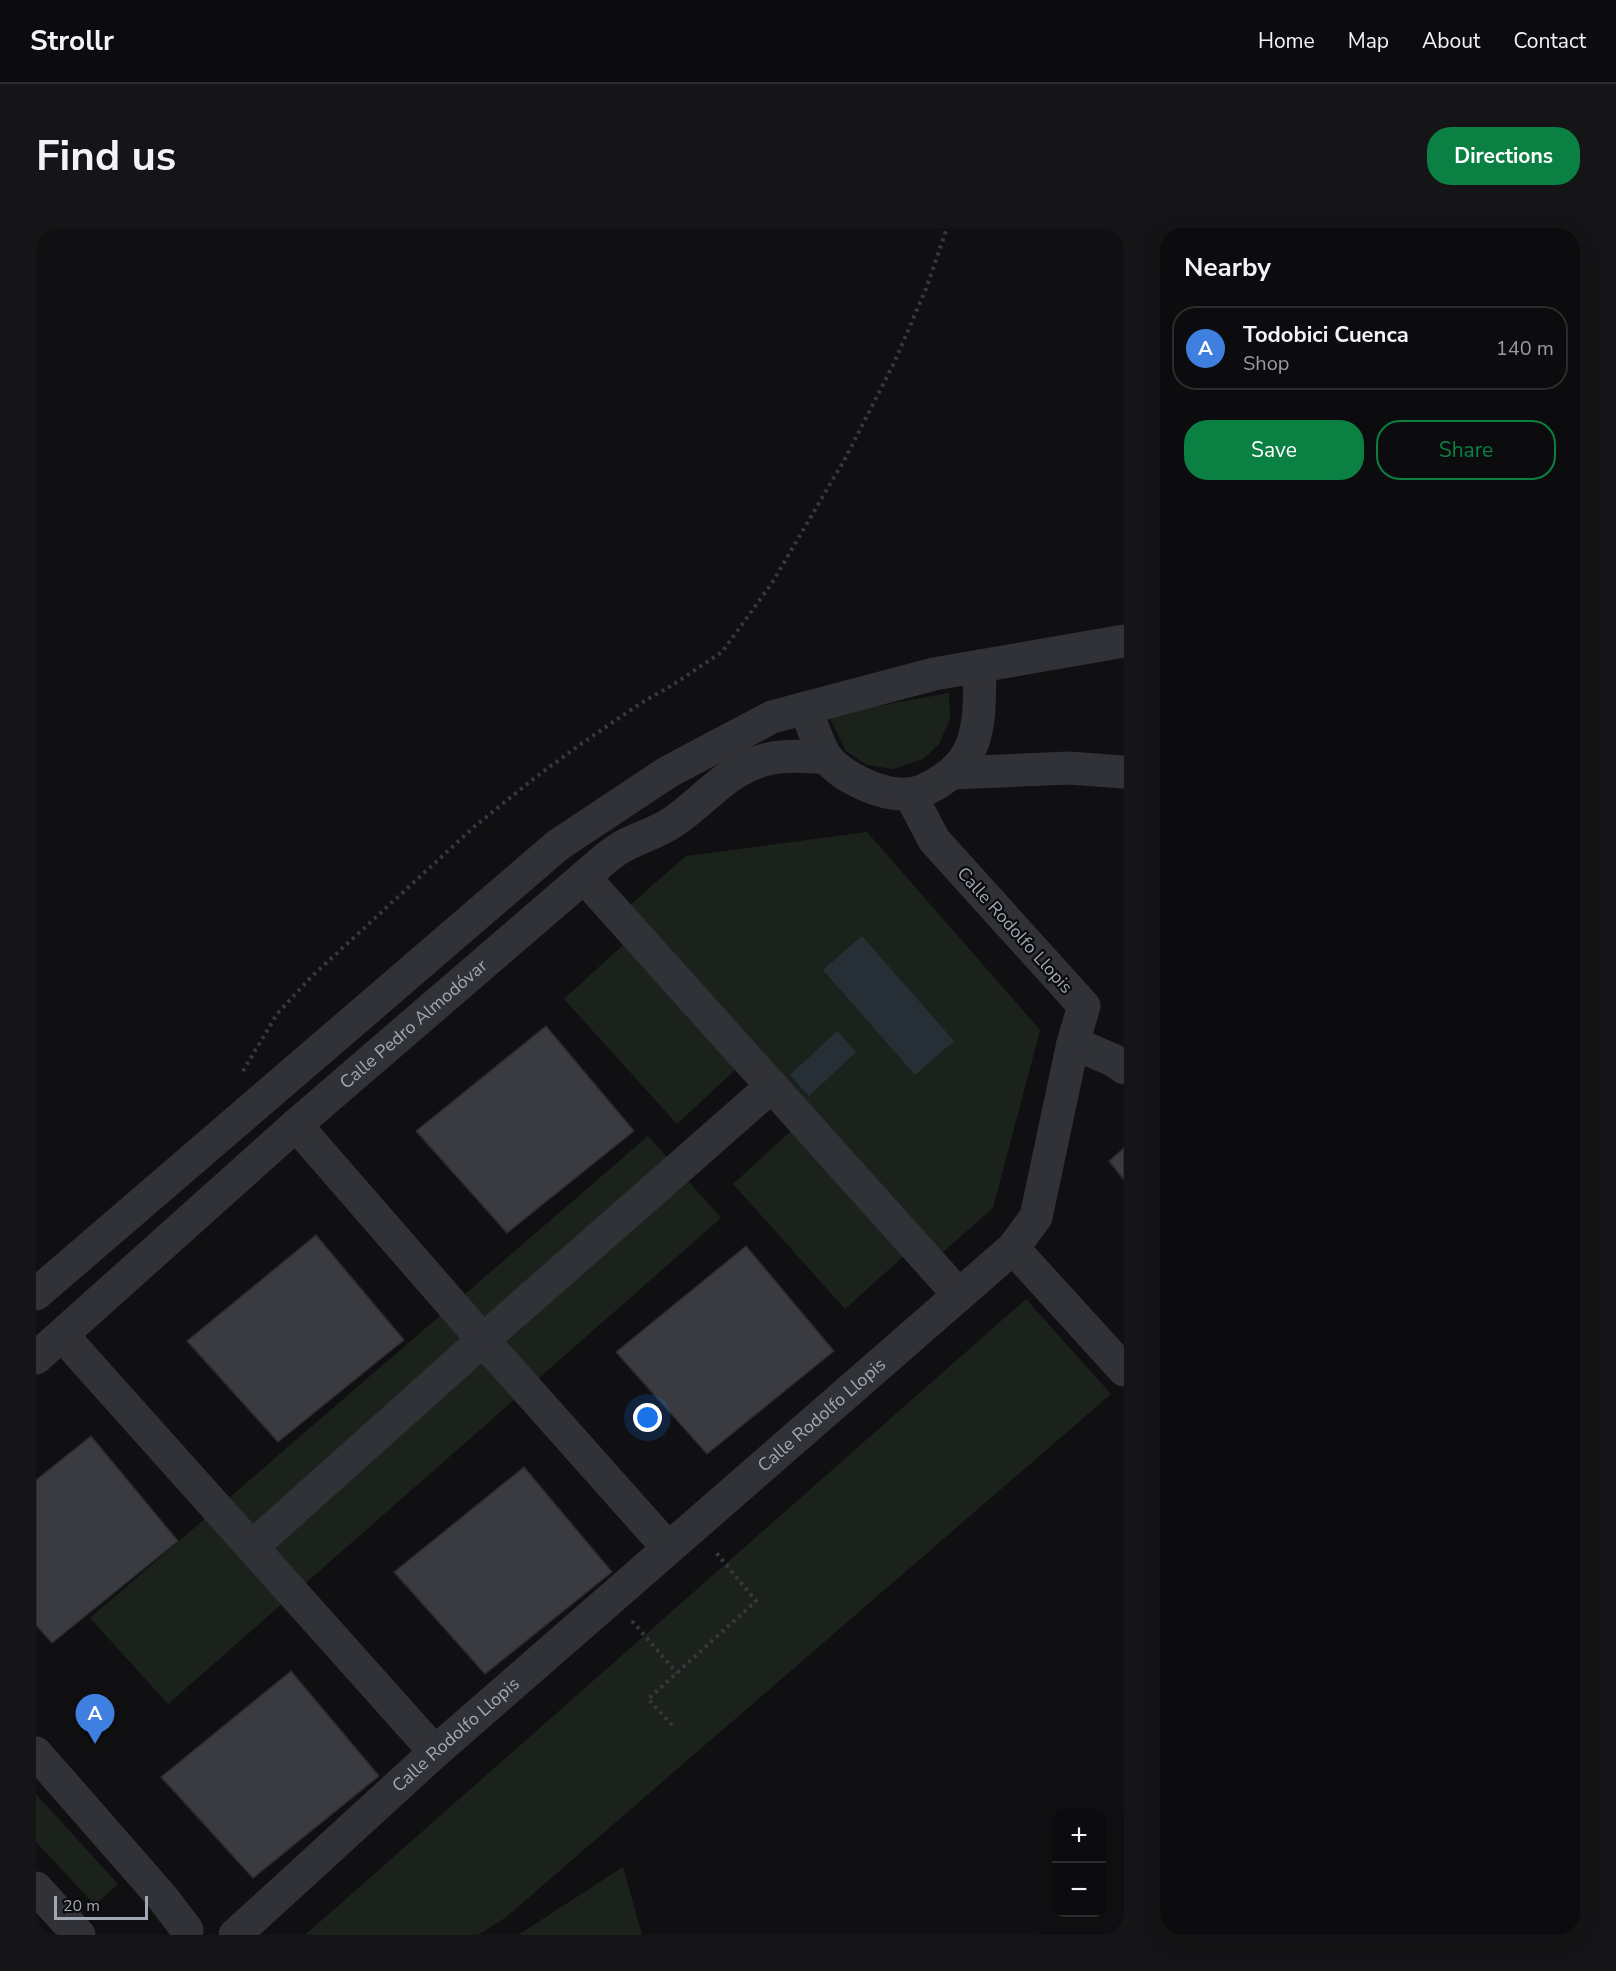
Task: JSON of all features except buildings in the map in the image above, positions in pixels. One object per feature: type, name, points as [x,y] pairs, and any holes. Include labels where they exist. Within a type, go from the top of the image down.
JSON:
[{"type":"street","points":[[36,1294],[558,845],[668,772],[772,717],[933,674],[1124,641]]},
{"type":"street","points":[[805,708],[826,758],[847,775],[869,787],[892,794],[910,794],[939,782],[952,773],[966,757],[974,738],[978,714],[980,666]]},
{"type":"street","name":"Calle Pedro Almodóvar","points":[[36,1359],[296,1125],[619,849],[671,824],[717,786],[750,764],[775,756],[796,754],[826,758]]},
{"type":"street","points":[[952,773],[1069,768],[1124,772]]},
{"type":"street","name":"Calle Rodolfo Llopis","points":[[235,1935],[435,1752],[1013,1248],[1036,1217],[1073,1043],[1084,1006],[934,840],[910,794]]},
{"type":"street","points":[[584,877],[959,1295]]},
{"type":"street","points":[[1073,1043],[1113,1060],[1124,1068]]},
{"type":"street","points":[[252,1547],[772,1086]]},
{"type":"street","points":[[296,1125],[668,1548]]},
{"type":"street","points":[[1013,1248],[1124,1370]]},
{"type":"street","points":[[63,1336],[435,1752]]},
{"type":"street","points":[[36,1753],[162,1897],[183,1933]]},
{"type":"street","points":[[36,1888],[79,1935]]},
{"type":"path","points":[[241,1078],[245,1067],[277,1014],[311,977],[475,826],[573,750],[640,703],[671,686],[722,652],[772,583],[846,457],[894,363],[926,289],[947,228]]},
{"type":"path","points":[[672,1725],[648,1699],[756,1602],[694,1526]]},
{"type":"path","points":[[645,1636],[677,1673]]},
{"type":"shaded area","points":[[949,693],[950,719],[939,744],[923,759],[893,769],[867,765],[846,751],[828,715]]},
{"type":"shaded area","points":[[867,832],[1040,1030],[993,1208],[935,1259],[622,912],[686,856]]},
{"type":"shaded area","points":[[862,936],[954,1041],[915,1075],[823,970]]},
{"type":"shaded area","points":[[623,945],[736,1069],[677,1124],[564,999]]},
{"type":"shaded area","points":[[837,1031],[856,1052],[809,1096],[790,1075]]},
{"type":"shaded area","points":[[792,1130],[905,1255],[845,1309],[733,1184]]},
{"type":"shaded area","points":[[648,1136],[721,1218],[168,1704],[90,1618]]},
{"type":"shaded area","points":[[1026,1299],[1111,1394],[505,1918],[478,1935],[305,1935]]},
{"type":"shaded area","points":[[36,1794],[118,1884],[95,1905],[36,1842]]},
{"type":"shaded area","points":[[623,1867],[642,1935],[518,1935]]},
{"type":"place","name":"Todobici Cuenca","points":[[95,1744]]}]
